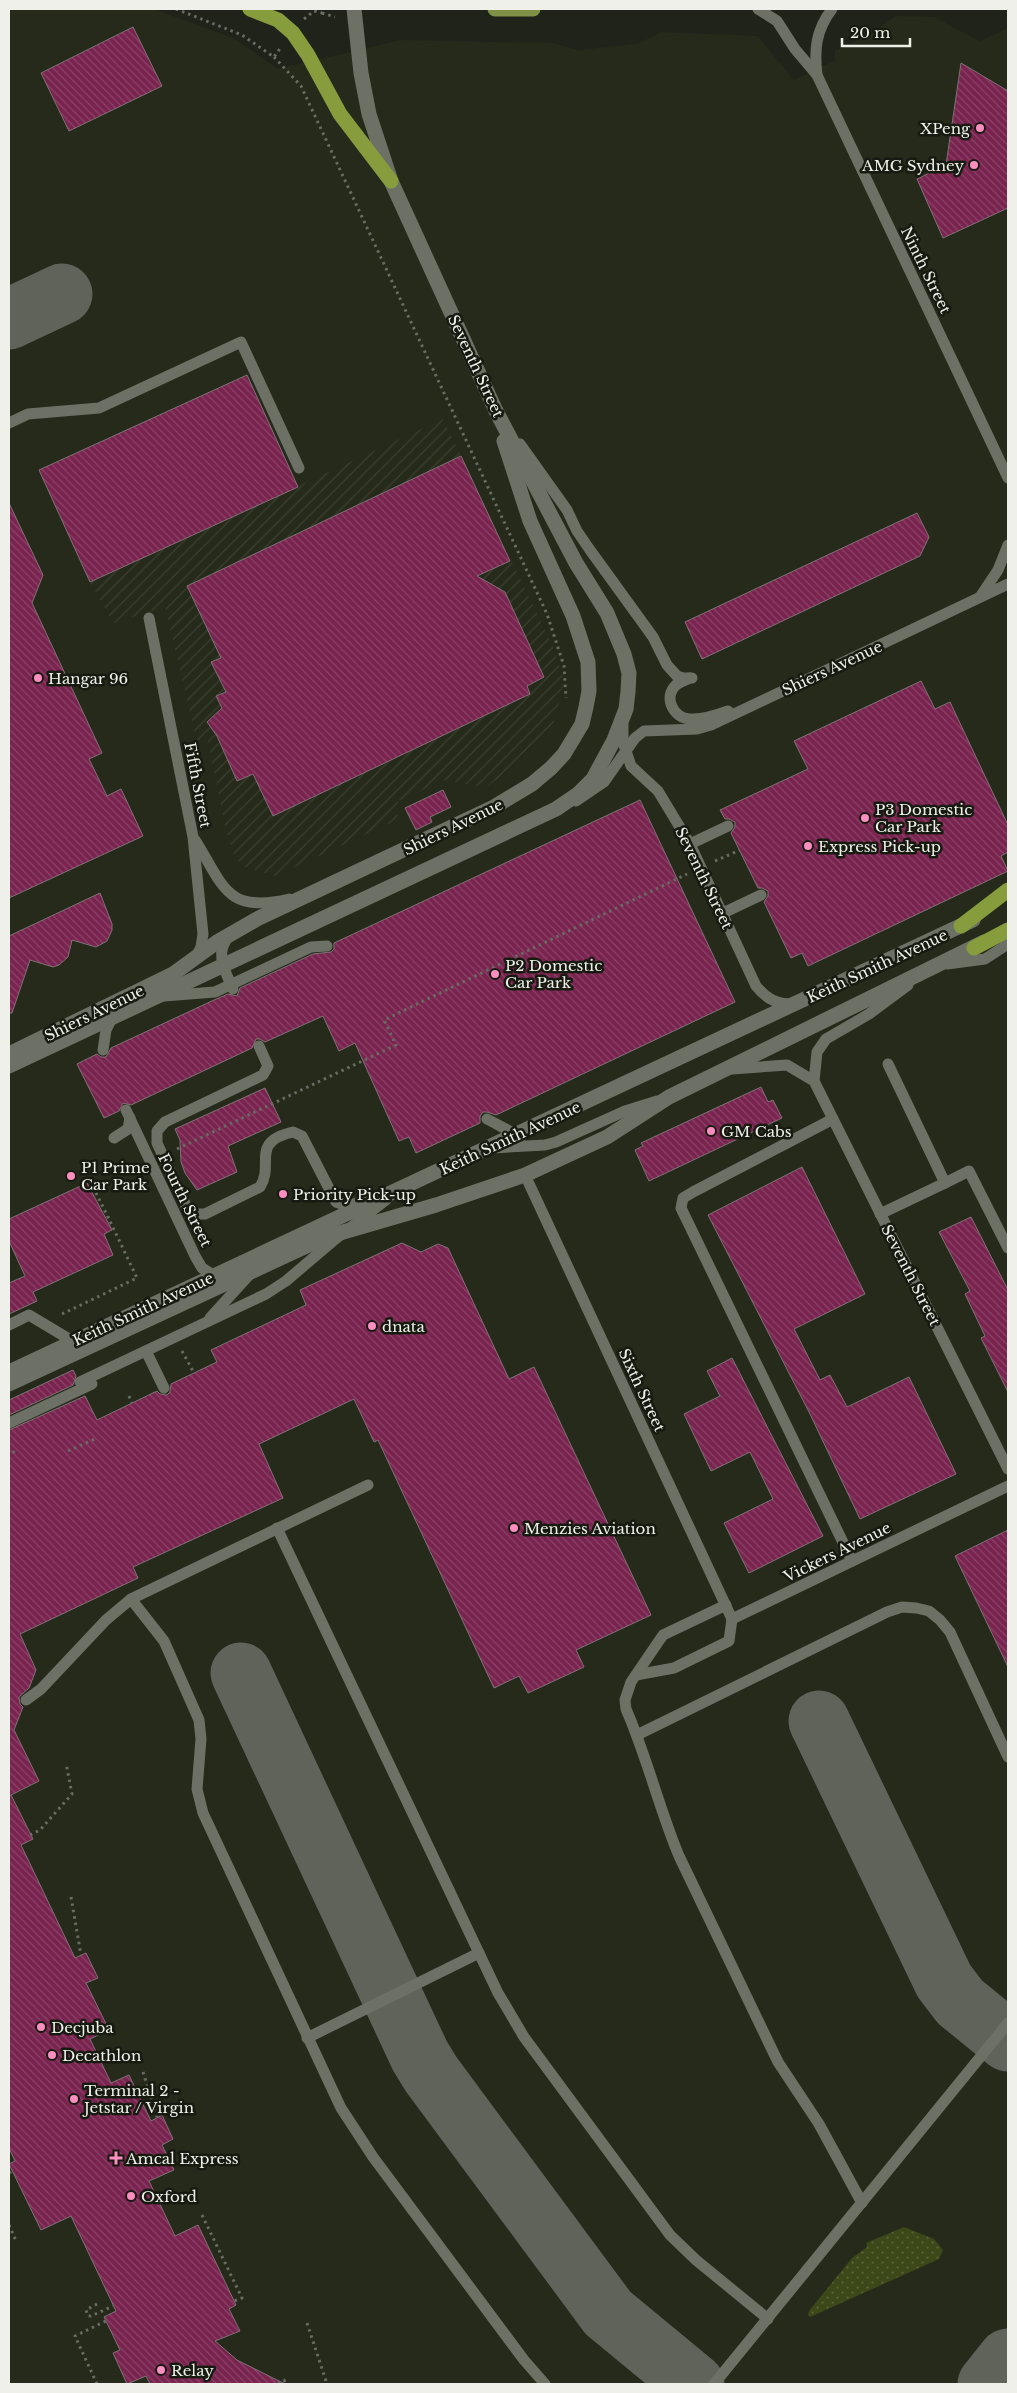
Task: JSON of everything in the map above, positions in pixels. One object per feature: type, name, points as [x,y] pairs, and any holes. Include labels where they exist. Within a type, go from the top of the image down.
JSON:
[{"type":"highway","points":[[250,9],[278,20],[293,32],[308,55],[340,114],[391,180]]},
{"type":"highway","points":[[961,926],[1008,890]]},
{"type":"highway","points":[[974,948],[1008,928]]},
{"type":"main road","points":[[495,9],[533,9]]},
{"type":"street","name":"Seventh Street","points":[[354,9],[361,73],[369,114],[391,180],[496,411],[576,563],[607,613],[618,636],[629,673],[626,709],[614,740],[594,778],[578,794],[556,810]]},
{"type":"street","name":"Shiers Avenue","points":[[9,1054],[124,1000],[173,974],[236,930],[513,797],[552,768],[574,740],[582,724],[589,691],[588,662],[574,616],[530,520],[496,411]]},
{"type":"street","name":"Shiers Avenue","points":[[9,1066],[556,810]]},
{"type":"street","name":"Keith Smith Avenue","points":[[9,1372],[961,926],[1008,899]]},
{"type":"street","name":"Keith Smith Avenue","points":[[9,1384],[326,1237],[436,1205],[524,1175],[607,1136],[669,1097],[974,948]]},
{"type":"lane","name":"Ninth Street","points":[[758,9],[777,21],[795,50],[817,75],[1008,478]]},
{"type":"lane","name":"Ninth Street","points":[[817,75],[816,45],[819,30],[832,9]]},
{"type":"lane","points":[[9,424],[28,414],[99,408],[241,342],[299,468]]},
{"type":"lane","points":[[496,411],[567,510],[582,538],[653,637],[667,665],[677,676],[692,678],[676,685],[671,692],[670,701],[673,710],[678,716],[690,720],[702,718],[762,701]]},
{"type":"lane","points":[[978,598],[998,570],[1008,545]]},
{"type":"lane","name":"Shiers Avenue","points":[[625,752],[635,738],[649,730],[697,729],[711,725],[1008,584]]},
{"type":"lane","name":"Fifth Street","points":[[149,618],[193,837],[203,934],[201,947],[195,958]]},
{"type":"lane","name":"Seventh Street","points":[[626,709],[622,732],[625,752],[631,766],[658,791],[690,844],[756,986],[763,994],[778,1004],[795,1004]]},
{"type":"lane","points":[[556,810],[581,799],[604,782],[625,752]]},
{"type":"lane","points":[[690,844],[728,826]]},
{"type":"lane","points":[[193,837],[222,887],[239,899],[263,904],[306,895]]},
{"type":"lane","points":[[721,914],[761,895]]},
{"type":"lane","points":[[233,989],[220,959],[223,945],[236,930]]},
{"type":"lane","name":"Keith Smith Avenue","points":[[933,968],[985,958],[1008,944]]},
{"type":"lane","points":[[157,997],[215,992],[311,947],[327,946]]},
{"type":"lane","points":[[727,1069],[787,1065],[814,1081],[817,1052],[826,1039],[869,1014],[933,968]]},
{"type":"lane","points":[[103,1050],[106,1030],[124,1000]]},
{"type":"lane","points":[[259,1046],[268,1066],[263,1075],[165,1122],[157,1131],[156,1137],[163,1155],[191,1212],[200,1215],[205,1214],[260,1188],[267,1146],[272,1141],[290,1133],[297,1132],[302,1136],[332,1197],[336,1202],[347,1206],[475,1149],[556,1142],[625,1110],[669,1097]]},
{"type":"lane","points":[[888,1064],[946,1183]]},
{"type":"lane","name":"Seventh Street","points":[[814,1081],[1008,1469]]},
{"type":"lane","name":"Fourth Street","points":[[114,1138],[128,1129],[128,1114],[202,1268],[217,1278],[237,1277]]},
{"type":"lane","points":[[487,1119],[536,1145]]},
{"type":"lane","points":[[833,1119],[693,1192],[683,1198],[681,1208],[852,1561]]},
{"type":"lane","points":[[880,1214],[969,1171],[1008,1248]]},
{"type":"lane","name":"Sixth Street","points":[[524,1175],[732,1618]]},
{"type":"lane","points":[[80,1382],[266,1294],[286,1281],[333,1241],[402,1188]]},
{"type":"lane","points":[[9,1423],[179,1343],[202,1327],[254,1269]]},
{"type":"lane","points":[[9,1325],[29,1315],[84,1349]]},
{"type":"lane","points":[[146,1351],[164,1388]]},
{"type":"lane","points":[[26,1700],[41,1689],[106,1620],[131,1599],[368,1485]]},
{"type":"lane","name":"Vickers Avenue","points":[[732,1618],[1008,1486]]},
{"type":"lane","points":[[277,1528],[498,1993],[524,2037],[670,2235],[696,2260],[768,2320]]},
{"type":"lane","points":[[131,1599],[164,1641],[187,1689],[201,1730],[197,1788],[203,1813],[341,2108],[373,2157],[524,2360],[545,2384]]},
{"type":"lane","points":[[726,1605],[663,1634],[627,1690],[626,1709],[637,1735],[668,1830],[692,1883],[778,2062],[819,2124],[862,2203]]},
{"type":"lane","points":[[637,1735],[887,1612],[902,1607],[929,1611],[950,1632],[1008,1757]]},
{"type":"lane","points":[[636,1675],[674,1668],[729,1641],[732,1618]]},
{"type":"lane","points":[[308,2038],[479,1953]]},
{"type":"lane","points":[[714,2384],[1008,2023]]},
{"type":"path","points":[[176,9],[242,35],[274,57],[300,86],[547,614],[564,666],[567,690],[566,701]]},
{"type":"path","points":[[307,15],[322,11],[335,17]]},
{"type":"path","points":[[274,57],[280,48]]},
{"type":"path","points":[[163,1155],[396,1045],[384,1020],[740,850]]},
{"type":"path","points":[[42,1324],[138,1278],[93,1187]]},
{"type":"path","points":[[179,1343],[194,1373]]},
{"type":"path","points":[[129,1396],[132,1403]]},
{"type":"path","points":[[68,1451],[95,1439]]},
{"type":"path","points":[[13,1451],[16,1457]]},
{"type":"path","points":[[30,1835],[40,1830],[72,1794],[66,1763]]},
{"type":"path","points":[[71,1897],[81,1955]]},
{"type":"path","points":[[143,2072],[157,2118]]},
{"type":"path","points":[[202,2215],[242,2298],[234,2301]]},
{"type":"path","points":[[9,2225],[16,2241]]},
{"type":"path","points":[[97,2304],[86,2310],[88,2316],[113,2306]]},
{"type":"path","points":[[97,2384],[75,2336],[106,2321]]},
{"type":"path","points":[[307,2323],[327,2384]]},
{"type":"path","points":[[278,2383],[284,2380],[286,2384]]},
{"type":"shaded area","points":[[9,9],[154,9],[233,38],[278,69],[401,40],[554,43],[577,50],[637,44],[661,32],[758,36],[794,80],[835,60],[835,51],[872,33],[896,16],[934,17],[980,41],[1008,28],[1008,2384],[9,2384]]},
{"type":"shaded area","points":[[443,419],[554,649],[564,681],[554,722],[527,758],[485,788],[445,780],[398,801],[397,820],[275,876],[245,867],[235,858],[226,830],[207,737],[197,742],[165,607],[113,623],[90,582]]},
{"type":"green space","points":[[904,2227],[934,2239],[943,2250],[939,2259],[810,2317],[808,2315],[809,2311],[852,2258],[867,2247],[866,2243]]},
{"type":"building","points":[[133,27],[162,86],[69,131],[41,73]]},
{"type":"building","name":"XPeng","points":[[961,63],[1008,91],[1008,208],[943,238],[917,179],[946,165]]},
{"type":"building","points":[[247,375],[298,487],[90,582],[39,470]]},
{"type":"building","points":[[461,456],[510,561],[477,576],[505,592],[544,677],[527,686],[530,694],[273,816],[253,774],[237,781],[217,736],[207,722],[222,708],[216,696],[226,692],[211,662],[221,658],[187,586]]},
{"type":"building","points":[[9,503],[43,575],[32,603],[102,753],[89,759],[107,796],[121,789],[143,836],[9,898]]},
{"type":"building","points":[[917,513],[929,537],[920,556],[702,659],[685,622]]},
{"type":"building","name":"P3 Domestic Car Park","points":[[921,681],[935,709],[950,702],[1008,825],[1008,852],[1001,856],[1008,871],[808,966],[802,953],[791,958],[764,902],[768,896],[768,891],[758,888],[731,833],[735,827],[735,822],[725,819],[720,810],[808,769],[794,741]]},
{"type":"building","points":[[443,790],[451,807],[430,817],[432,822],[416,830],[405,808]]},
{"type":"building","name":"P2 Domestic Car Park","points":[[640,800],[735,1002],[496,1115],[483,1112],[480,1116],[480,1123],[416,1153],[409,1137],[399,1141],[355,1043],[339,1051],[323,1016],[265,1042],[256,1039],[252,1048],[131,1105],[123,1103],[119,1111],[104,1118],[77,1064],[97,1054],[101,1057],[106,1057],[111,1048],[228,994],[237,996],[240,988],[313,954],[331,952],[334,949],[334,943]]},
{"type":"building","points":[[100,893],[112,924],[112,930],[107,941],[96,947],[72,940],[68,957],[59,965],[53,967],[30,960],[12,1013],[9,1013],[9,936]]},
{"type":"building","name":"GM Cabs","points":[[761,1087],[768,1102],[773,1100],[782,1118],[649,1181],[635,1150],[643,1146],[641,1143]]},
{"type":"building","points":[[265,1088],[281,1122],[228,1146],[237,1172],[197,1190],[185,1173],[181,1162],[180,1140],[175,1129]]},
{"type":"building","points":[[802,1167],[865,1294],[794,1329],[820,1380],[830,1375],[847,1407],[909,1377],[956,1474],[860,1519],[810,1414],[708,1215]]},
{"type":"building","points":[[87,1183],[112,1230],[104,1234],[113,1255],[33,1292],[37,1301],[9,1314],[9,1283],[25,1276],[9,1241],[9,1219]]},
{"type":"building","points":[[971,1217],[1008,1290],[1008,1392],[981,1338],[985,1336],[965,1294],[970,1291],[939,1232]]},
{"type":"building","points":[[402,1243],[421,1252],[438,1244],[448,1248],[509,1379],[534,1367],[651,1615],[576,1650],[584,1667],[528,1693],[519,1676],[494,1688],[378,1440],[374,1442],[354,1399],[259,1444],[283,1498],[133,1567],[138,1578],[20,1634],[36,1670],[29,1688],[19,1697],[20,1704],[23,1707],[14,1730],[39,1781],[11,1795],[33,1839],[21,1845],[75,1958],[86,1953],[98,1978],[86,1983],[109,2030],[90,2039],[111,2083],[129,2075],[151,2121],[162,2115],[173,2139],[162,2145],[174,2170],[149,2181],[175,2236],[198,2225],[236,2305],[229,2309],[240,2331],[215,2341],[237,2360],[285,2384],[150,2384],[146,2376],[127,2384],[113,2353],[120,2350],[104,2317],[116,2311],[71,2216],[41,2230],[9,2164],[15,2161],[9,2148],[9,1430],[85,1396],[97,1420],[157,1391],[160,1394],[167,1395],[170,1392],[171,1384],[217,1362],[211,1350],[306,1305],[300,1290]]},
{"type":"building","points":[[732,1358],[823,1536],[749,1573],[724,1523],[773,1499],[750,1452],[711,1471],[684,1414],[720,1396],[707,1371]]},
{"type":"building","points":[[73,1370],[76,1376],[73,1385],[9,1415],[9,1400]]},
{"type":"building","points":[[1008,1530],[1008,1667],[955,1556]]},
{"type":"taxiway","points":[[9,319],[62,294]]},
{"type":"taxiway","points":[[241,1673],[420,2056],[431,2074],[608,2313],[694,2384]]},
{"type":"taxiway","points":[[819,1721],[944,1981],[960,2002],[1008,2041]]},
{"type":"taxiway","points":[[988,2384],[1008,2359]]},
{"type":"place","name":"XPeng","points":[[980,128]]},
{"type":"place","name":"AMG Sydney","points":[[974,165]]},
{"type":"place","name":"Hangar 96","points":[[38,678]]},
{"type":"place","name":"P3 Domestic Car Park","points":[[865,818]]},
{"type":"place","name":"Express Pick-up","points":[[808,846]]},
{"type":"place","name":"P2 Domestic Car Park","points":[[495,974]]},
{"type":"place","name":"GM Cabs","points":[[711,1131]]},
{"type":"place","name":"P1 Prime Car Park","points":[[71,1176]]},
{"type":"place","name":"Priority Pick-up","points":[[283,1194]]},
{"type":"place","name":"dnata","points":[[372,1326]]},
{"type":"place","name":"Menzies Aviation","points":[[514,1528]]},
{"type":"place","name":"Decjuba","points":[[41,2027]]},
{"type":"place","name":"Decathlon","points":[[52,2055]]},
{"type":"place","name":"Terminal 2 - Jetstar / Virgin","points":[[74,2099]]},
{"type":"place","name":"Amcal Express","points":[[116,2158]]},
{"type":"place","name":"Oxford","points":[[131,2196]]},
{"type":"place","name":"Relay","points":[[161,2370]]}]
